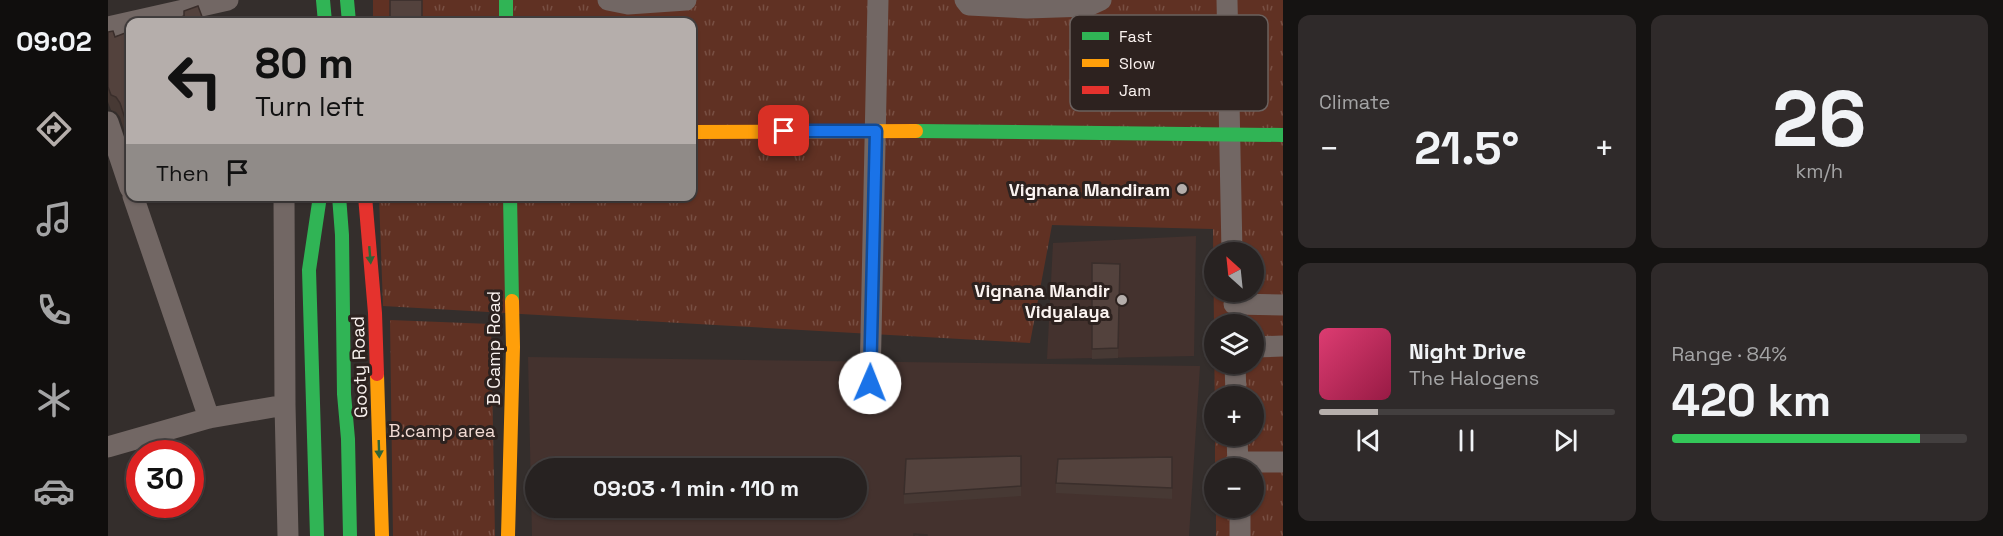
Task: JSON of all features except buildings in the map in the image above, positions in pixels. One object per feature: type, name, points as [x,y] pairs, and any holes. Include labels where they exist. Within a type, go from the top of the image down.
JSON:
[{"type":"main road","points":[[323,0],[325,18]]},
{"type":"main road","points":[[347,0],[349,18]]},
{"type":"main road","points":[[506,0],[506,18]]},
{"type":"main road","points":[[696,132],[876,131],[1283,135]]},
{"type":"main road","points":[[317,536],[309,270],[319,201]]},
{"type":"main road","name":"Gooty Road","points":[[339,201],[350,536]]},
{"type":"main road","name":"Gooty Road","points":[[365,201],[375,313],[382,536]]},
{"type":"main road","name":"B Camp Road","points":[[508,536],[513,347],[510,201]]},
{"type":"street","points":[[148,18],[228,0]]},
{"type":"street","points":[[608,0],[628,4],[686,0]]},
{"type":"street","points":[[870,383],[878,0]]},
{"type":"street","points":[[965,0],[969,5],[1027,8],[1088,6],[1101,0]]},
{"type":"street","points":[[1227,0],[1227,15]]},
{"type":"street","points":[[108,27],[126,23]]},
{"type":"street","points":[[1229,111],[1233,242]]},
{"type":"street","points":[[108,122],[126,176]]},
{"type":"street","points":[[135,201],[209,418]]},
{"type":"street","points":[[284,201],[288,536]]},
{"type":"street","points":[[1234,306],[1283,305]]},
{"type":"street","points":[[1264,346],[1283,346]]},
{"type":"street","points":[[108,447],[209,418],[285,405]]},
{"type":"street","points":[[1264,463],[1283,462]]},
{"type":"street","points":[[1240,518],[1240,536]]},
{"type":"shaded area","name":"Vignana Mandir Vidyalaya","points":[[1196,236],[1194,356],[1047,359],[1053,243]]},
{"type":"shaded area","points":[[528,357],[1200,366],[1189,536],[532,536],[532,518],[867,518],[867,458],[530,458]]},
{"type":"green space","points":[[373,0],[1283,0],[1283,536],[1216,536],[1216,518],[1264,518],[1264,458],[1215,458],[1215,446],[1264,446],[1264,386],[1215,386],[1214,374],[1264,374],[1264,314],[1214,314],[1214,302],[1264,302],[1264,242],[1213,242],[1213,229],[1052,225],[1030,343],[383,306],[379,201],[696,201],[696,18],[373,18]]},
{"type":"green space","name":"B.camp area","points":[[390,320],[491,324],[495,536],[393,536]]},
{"type":"traffic: fast","points":[[323,0],[325,18]]},
{"type":"traffic: fast","points":[[347,0],[349,18]]},
{"type":"traffic: fast","points":[[506,0],[506,18]]},
{"type":"traffic: fast","points":[[916,131],[1283,135]]},
{"type":"traffic: fast","points":[[317,536],[309,270],[319,201]]},
{"type":"traffic: fast","points":[[339,201],[350,536]]},
{"type":"traffic: fast","points":[[510,201],[512,301]]},
{"type":"traffic: slow","points":[[696,132],[916,131]]},
{"type":"traffic: slow","points":[[508,536],[512,301]]},
{"type":"traffic: slow","points":[[377,374],[382,536]]},
{"type":"traffic: jam","points":[[365,201],[375,313],[377,374]]},
{"type":"place","name":"Vignana Mandiram","points":[[1182,189]]},
{"type":"place","name":"Vignana Mandir Vidyalaya","points":[[1122,300]]},
{"type":"route","points":[[784,131],[876,131],[870,383]]}]
